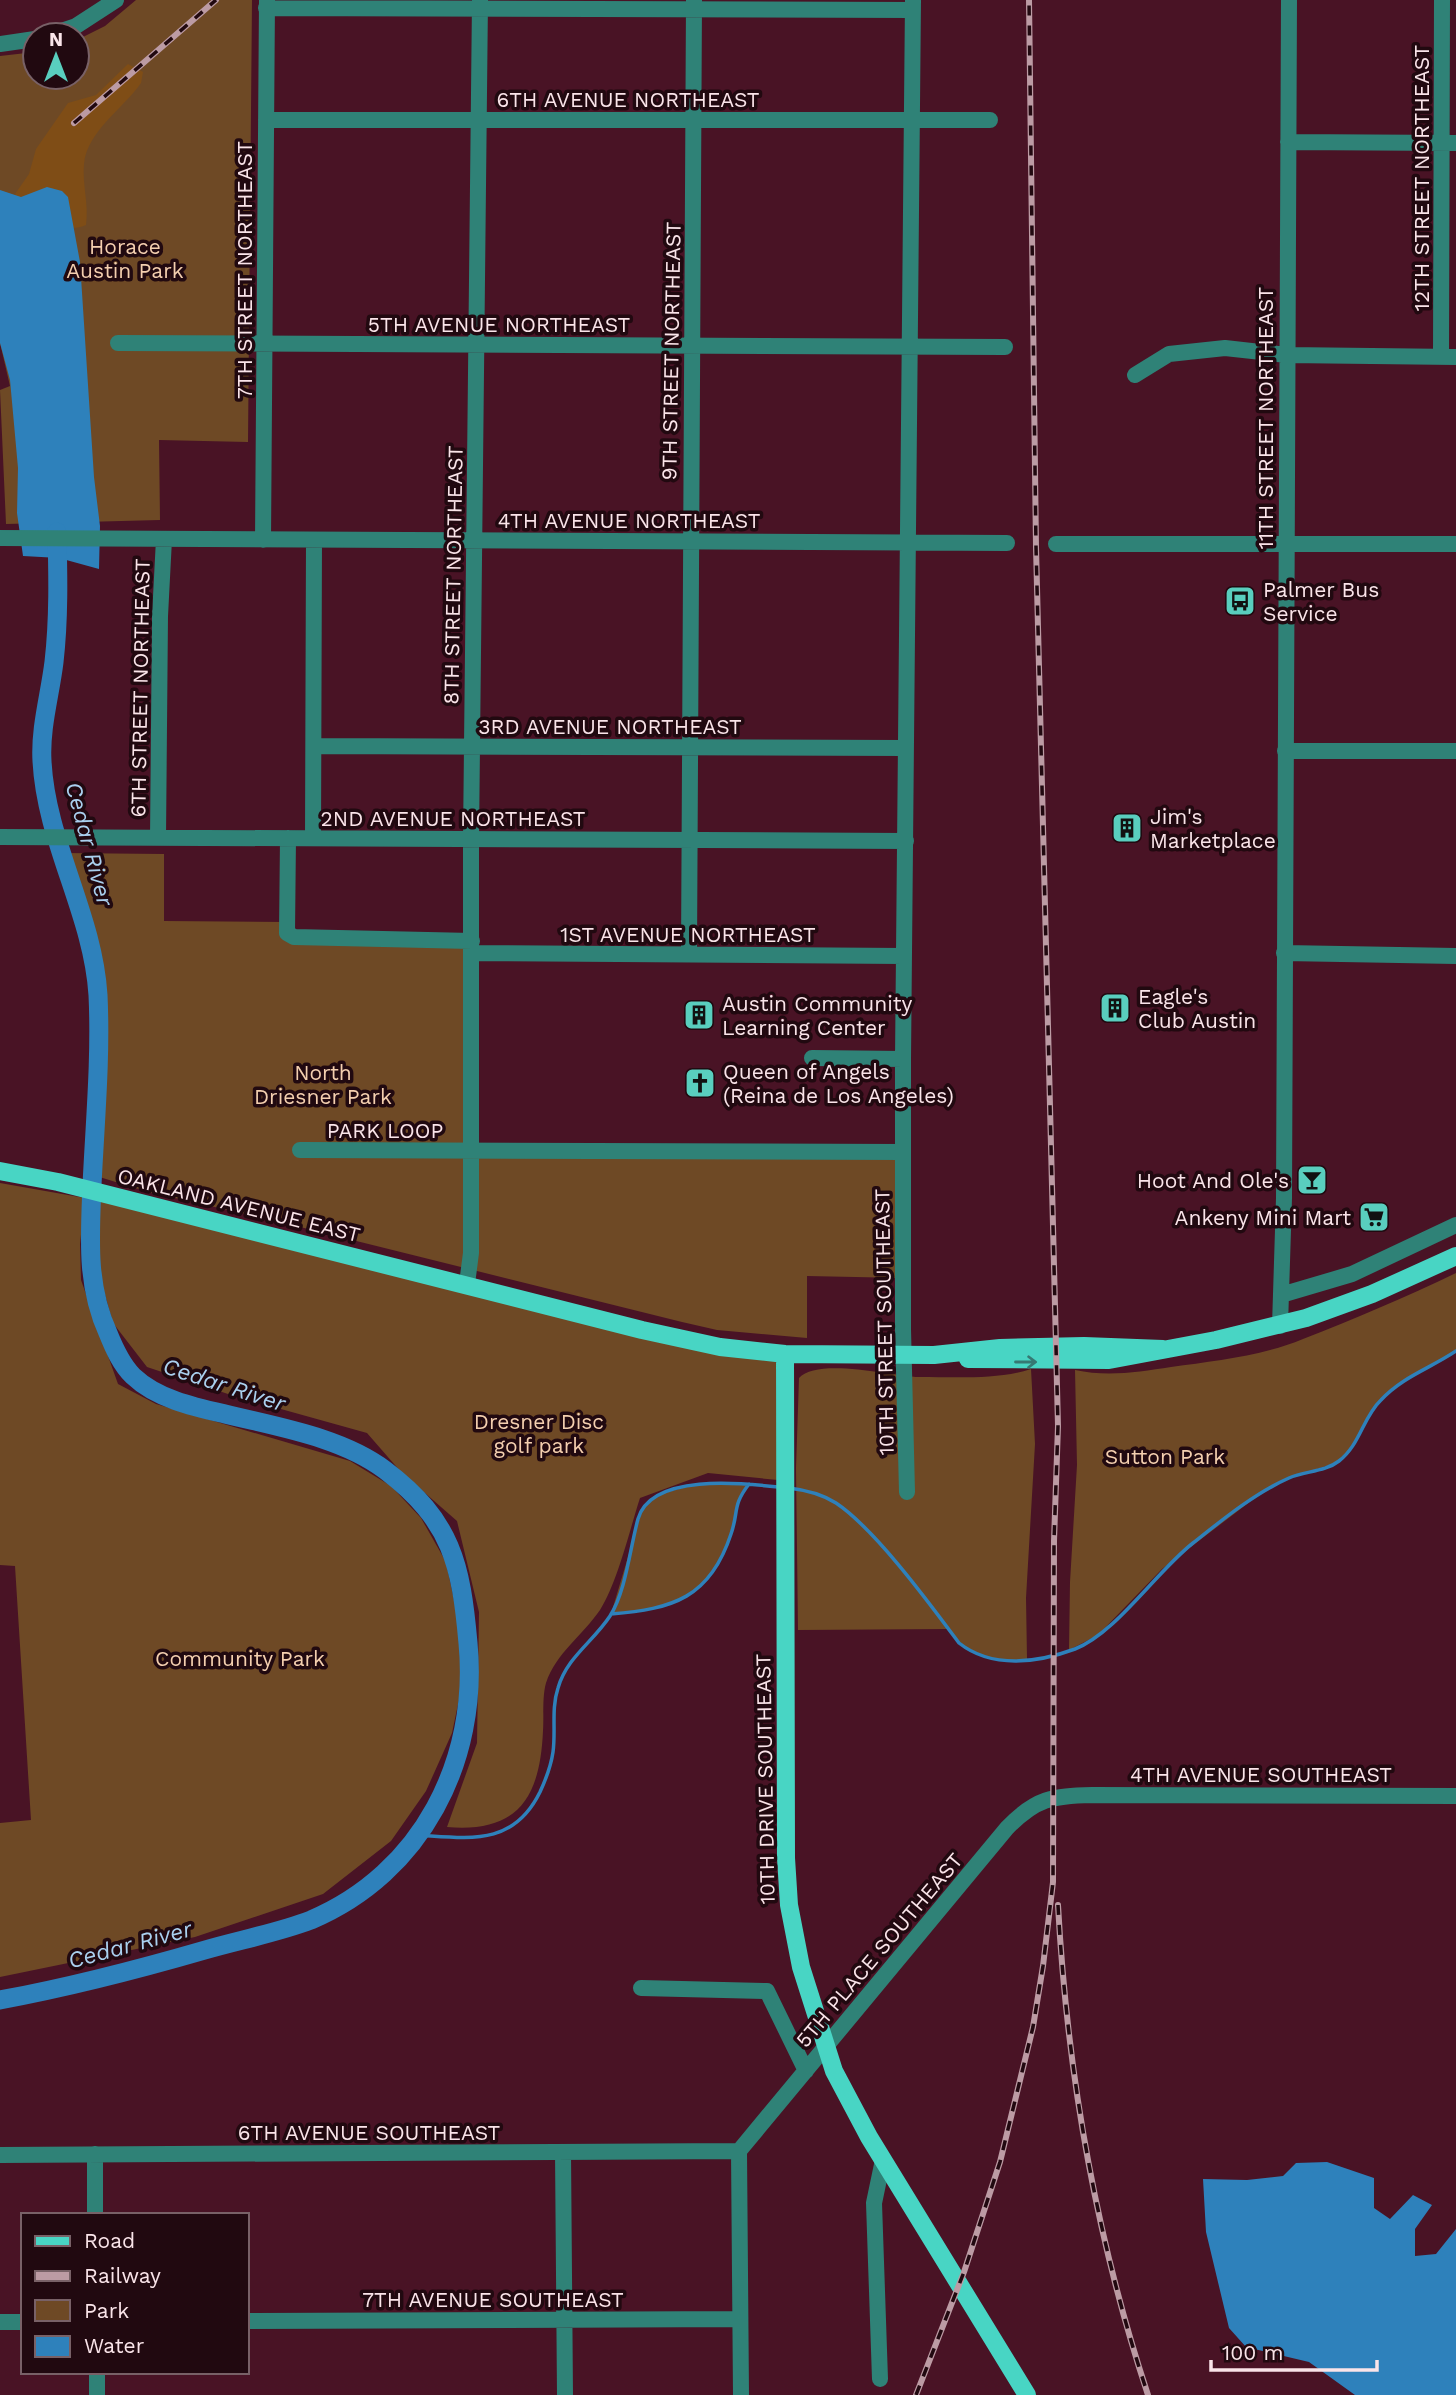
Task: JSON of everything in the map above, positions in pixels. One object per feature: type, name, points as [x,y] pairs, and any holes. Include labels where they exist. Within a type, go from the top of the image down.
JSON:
[{"type":"main road","name":"OAKLAND AVENUE EAST","points":[[0,1171],[58,1182],[696,1343],[785,1354],[934,1355],[1008,1362],[1109,1360],[1280,1326],[1362,1298],[1456,1256]]},
{"type":"main road","name":"10TH DRIVE SOUTHEAST","points":[[785,1354],[788,1894],[801,1968],[825,2047],[846,2097],[1027,2395]]},
{"type":"street","points":[[84,21],[117,0]]},
{"type":"street","name":"11TH STREET NORTHEAST","points":[[1280,1326],[1284,1130],[1289,0]]},
{"type":"street","name":"12TH STREET NORTHEAST","points":[[1442,0],[1449,143],[1448,356]]},
{"type":"street","points":[[266,4],[913,5]]},
{"type":"street","name":"7TH STREET NORTHEAST","points":[[264,540],[266,4]]},
{"type":"street","name":"8TH STREET NORTHEAST","points":[[467,1284],[471,1253],[471,839],[480,4]]},
{"type":"street","name":"9TH STREET NORTHEAST","points":[[689,954],[694,5]]},
{"type":"street","name":"10TH STREET SOUTHEAST","points":[[907,1492],[903,1059],[913,5]]},
{"type":"street","points":[[0,44],[21,41]]},
{"type":"street","name":"6TH AVENUE NORTHEAST","points":[[265,120],[990,120]]},
{"type":"street","points":[[1288,142],[1449,143]]},
{"type":"street","name":"5TH AVENUE NORTHEAST","points":[[118,343],[1005,347]]},
{"type":"street","points":[[1135,375],[1170,355],[1225,348],[1287,355],[1448,356]]},
{"type":"street","name":"4TH AVENUE NORTHEAST","points":[[0,538],[1007,543]]},
{"type":"street","name":"6TH STREET NORTHEAST","points":[[158,838],[160,617],[164,539]]},
{"type":"street","points":[[313,838],[314,540]]},
{"type":"street","points":[[1056,544],[1456,544]]},
{"type":"street","name":"3RD AVENUE NORTHEAST","points":[[314,746],[905,748]]},
{"type":"street","points":[[1285,751],[1456,751]]},
{"type":"street","name":"2ND AVENUE NORTHEAST","points":[[0,837],[906,841]]},
{"type":"street","name":"1ST AVENUE NORTHEAST","points":[[288,838],[287,933],[301,939],[689,954],[904,956]]},
{"type":"street","points":[[1284,953],[1456,956]]},
{"type":"street","points":[[812,1058],[903,1059]]},
{"type":"street","name":"PARK LOOP","points":[[300,1150],[470,1151]]},
{"type":"street","points":[[470,1151],[903,1152]]},
{"type":"street","points":[[1281,1295],[1352,1274],[1456,1225]]},
{"type":"street","name":"5TH PLACE SOUTHEAST","points":[[739,2151],[1014,1821],[1038,1802],[1065,1796]]},
{"type":"street","name":"4TH AVENUE SOUTHEAST","points":[[1065,1796],[1456,1796]]},
{"type":"street","points":[[641,1988],[767,1991],[806,2071]]},
{"type":"street","points":[[739,2151],[741,2395]]},
{"type":"street","name":"6TH AVENUE SOUTHEAST","points":[[0,2155],[739,2151]]},
{"type":"street","points":[[563,2152],[565,2395]]},
{"type":"street","points":[[95,2154],[95,2213]]},
{"type":"street","points":[[880,2379],[874,2203],[883,2160]]},
{"type":"street","name":"7TH AVENUE SOUTHEAST","points":[[248,2321],[740,2319]]},
{"type":"street","points":[[0,2322],[21,2322]]},
{"type":"street","points":[[97,2374],[97,2395]]},
{"type":"green space","name":"Horace Austin Park","points":[[136,0],[252,0],[248,442],[159,440],[160,520],[6,524],[0,390],[10,386],[0,343],[0,56],[21,54],[21,91],[91,91],[91,33],[105,26]]},
{"type":"green space","name":"North Driesner Park","points":[[62,853],[164,854],[164,921],[287,922],[287,933],[472,941],[470,1150],[903,1152],[903,1278],[807,1276],[807,1338],[717,1330],[148,1192],[93,1175],[98,1062],[96,978],[90,937]]},
{"type":"green space","name":"Community Park","points":[[0,1183],[85,1198],[80,1244],[81,1280],[118,1384],[156,1404],[350,1461],[391,1486],[421,1518],[446,1562],[459,1624],[461,1690],[452,1733],[426,1791],[391,1841],[323,1894],[195,1937],[0,1977],[0,1823],[31,1820],[15,1566],[0,1565]]},
{"type":"green space","name":"Dresner Disc golf park","points":[[98,1200],[776,1361],[778,1480],[708,1473],[640,1498],[618,1571],[600,1610],[550,1672],[544,1694],[541,1755],[537,1775],[530,1792],[508,1817],[492,1824],[447,1827],[477,1743],[479,1612],[457,1521],[401,1472],[367,1433],[234,1396],[147,1367],[113,1323],[98,1270]]},
{"type":"green space","name":"Sutton Park","points":[[1456,1273],[1456,1351],[1393,1387],[1378,1403],[1349,1453],[1336,1463],[1291,1477],[1264,1491],[1162,1569],[1098,1635],[1069,1650],[1077,1465],[1075,1370],[1099,1373],[1135,1372],[1271,1350],[1361,1316]]},
{"type":"green space","points":[[838,1368],[919,1377],[1004,1375],[1031,1369],[1035,1444],[1026,1598],[1027,1659],[1003,1660],[983,1656],[965,1646],[948,1629],[798,1630],[796,1468],[799,1378],[808,1372]]},
{"type":"green space","points":[[719,1482],[749,1484],[738,1503],[731,1534],[712,1573],[700,1586],[671,1603],[611,1614],[642,1510],[658,1495],[689,1486]]},
{"type":"shaded area","points":[[128,64],[143,72],[141,83],[99,130],[87,152],[84,164],[86,225],[67,228],[46,221],[28,209],[15,194],[29,174],[36,149],[68,103],[96,95]]},
{"type":"water","points":[[47,187],[62,191],[68,197],[80,262],[94,477],[100,526],[99,569],[59,558],[23,556],[17,513],[18,468],[10,380],[0,343],[0,190],[21,197]]},
{"type":"water","points":[[1327,2162],[1374,2178],[1374,2208],[1390,2219],[1413,2195],[1432,2205],[1415,2229],[1415,2256],[1436,2254],[1456,2229],[1456,2395],[1355,2395],[1309,2362],[1246,2347],[1229,2328],[1206,2232],[1203,2179],[1247,2180],[1283,2176],[1296,2163]]},
{"type":"waterway","name":"Cedar River","points":[[0,2000],[103,1978],[285,1929],[311,1920],[350,1899],[384,1873],[412,1843],[435,1808],[452,1770],[464,1729],[469,1687],[465,1615],[456,1567],[439,1526],[408,1489],[368,1459],[329,1441],[189,1405],[153,1391],[133,1376],[125,1366],[115,1350],[101,1315],[93,1279],[90,1242],[98,1066],[98,995],[88,936],[60,849],[45,791],[42,761],[42,736],[57,629],[57,532]]},
{"type":"waterway","points":[[789,1488],[825,1497],[868,1530],[959,1643],[986,1657],[1000,1660],[1045,1658],[1075,1649],[1106,1630],[1179,1555],[1251,1499],[1289,1478],[1328,1467],[1339,1461],[1352,1447],[1375,1407],[1389,1392],[1456,1351]]},
{"type":"waterway","points":[[416,1835],[488,1835],[503,1831],[529,1810],[540,1792],[551,1762],[555,1704],[562,1677],[615,1606],[624,1582],[638,1519],[646,1504],[660,1494],[699,1484],[778,1487]]},
{"type":"waterway","points":[[611,1614],[671,1603],[700,1586],[722,1556],[731,1534],[738,1503],[749,1484]]},
{"type":"railway","points":[[74,123],[216,0]]},
{"type":"railway","points":[[916,2395],[964,2272],[1000,2162],[1033,2027],[1053,1882],[1054,1541],[1058,1426],[1036,547],[1029,0]]},
{"type":"railway","points":[[1058,1905],[1069,2029],[1087,2153],[1113,2275],[1148,2395]]},
{"type":"place","name":"Palmer Bus Service","points":[[1240,601]]},
{"type":"place","name":"Jim's Marketplace","points":[[1127,828]]},
{"type":"place","name":"Eagle's Club Austin","points":[[1115,1008]]},
{"type":"place","name":"Austin Community Learning Center","points":[[699,1015]]},
{"type":"place","name":"Queen of Angels (Reina de Los Angeles)","points":[[700,1083]]},
{"type":"place","name":"Hoot And Ole's","points":[[1312,1180]]},
{"type":"place","name":"Ankeny Mini Mart","points":[[1374,1217]]}]
